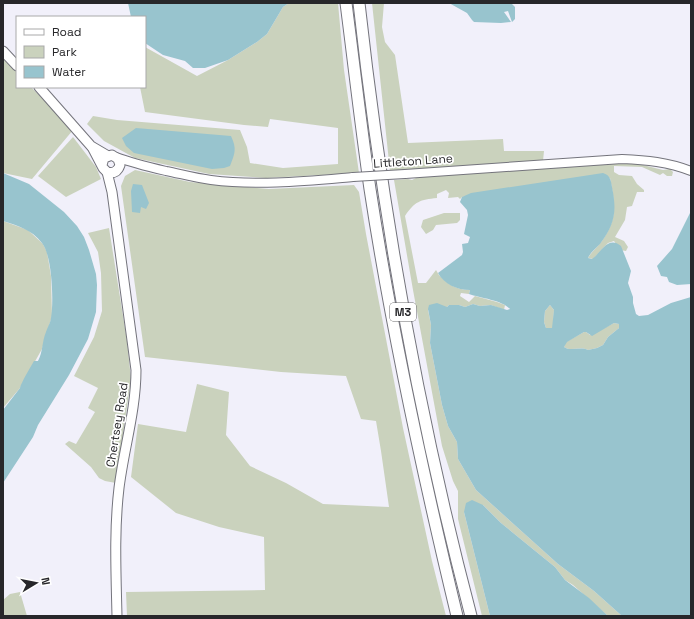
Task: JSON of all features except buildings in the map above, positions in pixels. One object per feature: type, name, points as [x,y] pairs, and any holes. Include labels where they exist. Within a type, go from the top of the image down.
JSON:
[{"type":"highway","name":"M3","points":[[346,3],[370,190],[393,320],[429,502],[457,616]]},
{"type":"highway","name":"M3","points":[[359,3],[377,148],[412,359],[438,483],[470,616]]},
{"type":"main road","points":[[3,51],[16,65]]},
{"type":"main road","points":[[39,88],[111,169]]},
{"type":"main road","points":[[92,146],[112,156],[120,162],[111,169]]},
{"type":"main road","points":[[111,169],[104,158],[112,156]]},
{"type":"main road","name":"Chertsey Road","points":[[111,169],[112,192],[136,370],[133,411],[120,479],[117,509],[117,616]]},
{"type":"street","name":"Littleton Lane","points":[[112,156],[136,164],[188,176],[236,182],[292,182],[622,159],[663,162],[691,171]]},
{"type":"street","points":[[111,169],[136,164]]},
{"type":"green space","points":[[289,3],[338,3],[344,70],[359,173],[266,178],[209,174],[135,158],[104,141],[87,124],[93,116],[117,120],[240,130],[247,147],[250,163],[283,168],[338,164],[338,128],[270,119],[268,127],[145,112],[140,88],[146,88],[146,48],[197,76],[228,60],[267,34],[283,7]]},
{"type":"green space","points":[[372,3],[384,3],[382,27],[385,42],[395,55],[408,143],[503,139],[504,151],[544,151],[543,161],[390,171]]},
{"type":"green space","points":[[3,58],[16,71],[16,88],[32,88],[73,130],[32,179],[3,173]]},
{"type":"green space","points":[[73,137],[96,167],[101,179],[66,197],[38,176]]},
{"type":"green space","points":[[618,163],[639,164],[663,170],[670,169],[673,172],[672,176],[667,176],[663,173],[660,175],[642,167],[614,166],[614,172],[619,175],[632,176],[637,184],[644,190],[644,192],[637,192],[632,206],[627,207],[625,220],[615,237],[624,241],[628,247],[626,251],[620,250],[614,241],[608,243],[593,259],[588,258],[607,233],[613,218],[614,203],[610,178],[462,197],[460,199],[458,197],[448,198],[449,193],[446,190],[437,194],[437,198],[418,202],[405,216],[418,283],[426,283],[436,270],[441,277],[451,285],[470,290],[469,294],[461,293],[460,296],[469,302],[475,296],[505,305],[504,310],[491,305],[480,306],[473,304],[465,307],[459,305],[449,305],[447,307],[428,310],[431,325],[430,343],[442,405],[448,426],[457,442],[458,459],[476,490],[558,564],[594,591],[622,616],[608,616],[573,585],[565,580],[555,567],[501,523],[483,505],[464,512],[490,616],[482,616],[458,519],[458,491],[453,481],[442,446],[394,180],[412,180],[418,177]]},
{"type":"green space","points":[[135,170],[190,182],[269,189],[354,185],[359,192],[403,428],[432,561],[446,616],[127,616],[126,592],[265,590],[264,537],[219,527],[176,513],[131,477],[138,424],[186,432],[197,384],[229,392],[226,435],[250,466],[286,483],[323,504],[389,507],[376,421],[361,419],[346,376],[281,372],[145,357],[121,186],[125,176]]},
{"type":"green space","points":[[444,213],[460,213],[460,220],[457,223],[436,225],[433,230],[426,234],[421,227],[423,220]]},
{"type":"green space","points":[[3,221],[28,230],[43,244],[47,252],[51,276],[52,316],[42,349],[20,388],[3,408]]},
{"type":"green space","points":[[109,228],[127,341],[131,379],[116,483],[99,478],[91,467],[65,444],[69,441],[76,444],[95,412],[88,408],[98,388],[74,376],[94,337],[102,311],[101,273],[98,252],[88,233]]},
{"type":"green space","points":[[550,305],[554,310],[553,328],[546,328],[544,322],[545,311]]},
{"type":"green space","points":[[614,323],[619,324],[619,328],[608,337],[603,345],[597,348],[588,350],[570,349],[564,347],[566,342],[584,332],[590,335]]},
{"type":"green space","points":[[20,592],[27,616],[3,616],[3,600],[10,594]]},
{"type":"water","points":[[128,3],[289,3],[283,7],[267,34],[257,42],[228,60],[205,68],[193,68],[185,61],[163,55],[146,44],[146,16],[131,16]]},
{"type":"water","points":[[449,3],[511,3],[515,7],[515,19],[512,22],[508,11],[504,12],[511,22],[474,22],[467,13]]},
{"type":"water","points":[[136,128],[231,136],[235,148],[230,166],[212,169],[134,153],[126,146],[122,138]]},
{"type":"water","points":[[3,173],[29,184],[64,212],[77,226],[84,237],[89,250],[96,274],[97,285],[96,312],[88,339],[69,375],[38,425],[33,437],[3,483],[3,410],[20,388],[34,361],[38,361],[40,358],[45,335],[51,320],[52,301],[50,268],[48,257],[42,243],[29,231],[3,221]]},
{"type":"water","points":[[603,173],[610,178],[612,184],[614,196],[614,217],[605,237],[588,258],[592,259],[608,244],[616,243],[621,246],[631,271],[628,283],[633,297],[636,314],[639,316],[648,315],[671,303],[691,297],[691,616],[622,616],[594,591],[558,564],[476,490],[458,459],[457,442],[448,426],[442,405],[430,343],[431,325],[428,309],[429,305],[437,303],[447,307],[449,305],[459,305],[465,307],[473,304],[480,306],[491,305],[507,310],[510,309],[502,303],[469,294],[470,290],[451,286],[438,273],[462,255],[462,244],[468,243],[470,237],[464,234],[468,215],[467,210],[460,202],[462,197],[471,193]],"holes":[[[550,305],[554,310],[552,328],[546,328],[544,322],[545,311]],[[614,323],[619,324],[619,328],[608,337],[603,345],[597,348],[588,350],[570,349],[564,347],[567,342],[584,332],[592,336]]]},
{"type":"water","points":[[133,184],[142,185],[149,203],[146,209],[141,207],[140,213],[132,212],[131,191]]},
{"type":"water","points":[[691,211],[691,284],[677,285],[669,282],[667,277],[661,276],[657,266],[672,249]]},
{"type":"water","points":[[472,500],[483,505],[501,523],[555,567],[565,580],[589,598],[608,616],[490,616],[464,512],[466,503]]}]
